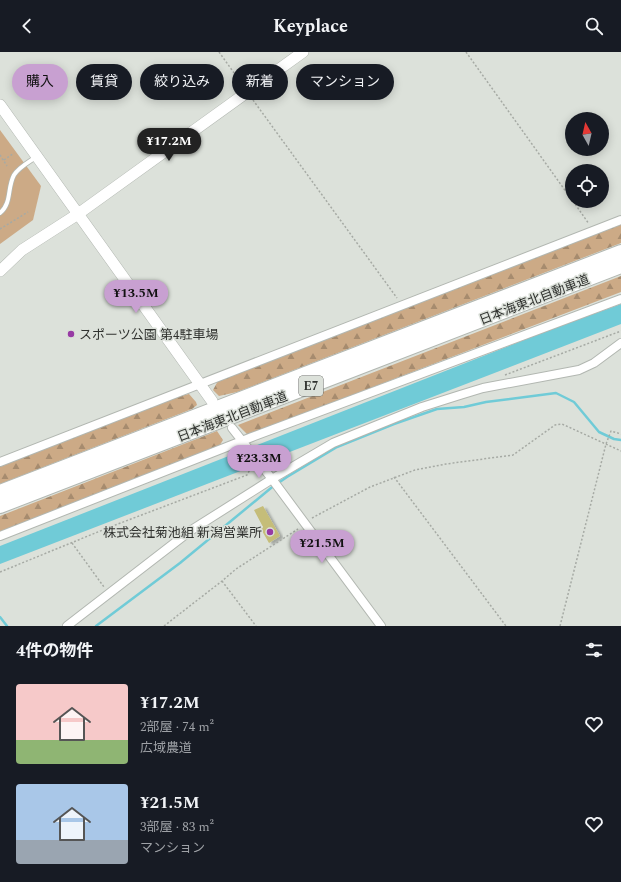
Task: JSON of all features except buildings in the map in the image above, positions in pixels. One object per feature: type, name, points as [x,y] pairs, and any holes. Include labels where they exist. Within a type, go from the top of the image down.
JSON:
[{"type":"highway","name":"日本海東北自動車道","points":[[0,492],[621,252]]},
{"type":"highway","name":"日本海東北自動車道","points":[[0,506],[621,266]]},
{"type":"street","points":[[286,64],[303,52]]},
{"type":"street","points":[[0,259],[22,250],[78,214],[236,100]]},
{"type":"street","points":[[0,105],[212,401]]},
{"type":"street","points":[[0,462],[621,220]]},
{"type":"street","points":[[0,271],[22,250]]},
{"type":"street","points":[[0,536],[621,299]]},
{"type":"street","points":[[67,626],[190,532],[332,443],[422,407],[483,388],[579,370],[594,362],[621,343]]},
{"type":"street","points":[[232,428],[261,464],[381,626]]},
{"type":"lane","points":[[0,213],[8,203],[11,184],[15,174],[37,157]]},
{"type":"path","points":[[219,52],[232,71]]},
{"type":"path","points":[[466,52],[565,191]]},
{"type":"path","points":[[253,100],[403,306]]},
{"type":"path","points":[[4,160],[14,153]]},
{"type":"path","points":[[0,155],[7,166]]},
{"type":"path","points":[[577,208],[593,231]]},
{"type":"path","points":[[0,229],[28,212]]},
{"type":"path","points":[[505,375],[621,331]]},
{"type":"path","points":[[164,626],[222,582],[236,569],[305,524],[313,517],[370,487],[394,477],[428,466],[513,455],[555,425],[562,424],[621,451]]},
{"type":"path","points":[[560,626],[606,444],[611,431],[621,434]]},
{"type":"path","points":[[0,572],[110,527],[248,475],[251,470]]},
{"type":"path","points":[[394,477],[506,626]]},
{"type":"path","points":[[72,543],[109,594]]},
{"type":"path","points":[[222,582],[256,626]]},
{"type":"green space","points":[[0,130],[41,186],[33,220],[0,244]]},
{"type":"green space","points":[[621,222],[621,243],[237,392],[219,396],[213,390],[219,379],[457,287],[485,278],[510,265]]},
{"type":"green space","points":[[621,276],[621,292],[248,435],[238,425]]},
{"type":"green space","points":[[189,394],[197,405],[192,409],[0,484],[0,460],[176,397]]},
{"type":"green space","points":[[217,431],[223,440],[218,448],[0,534],[0,516]]},
{"type":"water","points":[[621,304],[621,324],[0,564],[0,546],[552,329]]},
{"type":"waterway","points":[[96,626],[180,563],[271,488],[287,477],[337,447],[394,424],[437,409],[464,407],[486,402],[556,393],[574,402],[599,432],[614,439],[621,440]]},
{"type":"waterway","points":[[0,617],[7,626]]},
{"type":"place","name":"スポーツ公園 第4駐車場","points":[[71,334]]},
{"type":"place","name":"株式会社菊池組 新潟営業所","points":[[270,532]]}]
